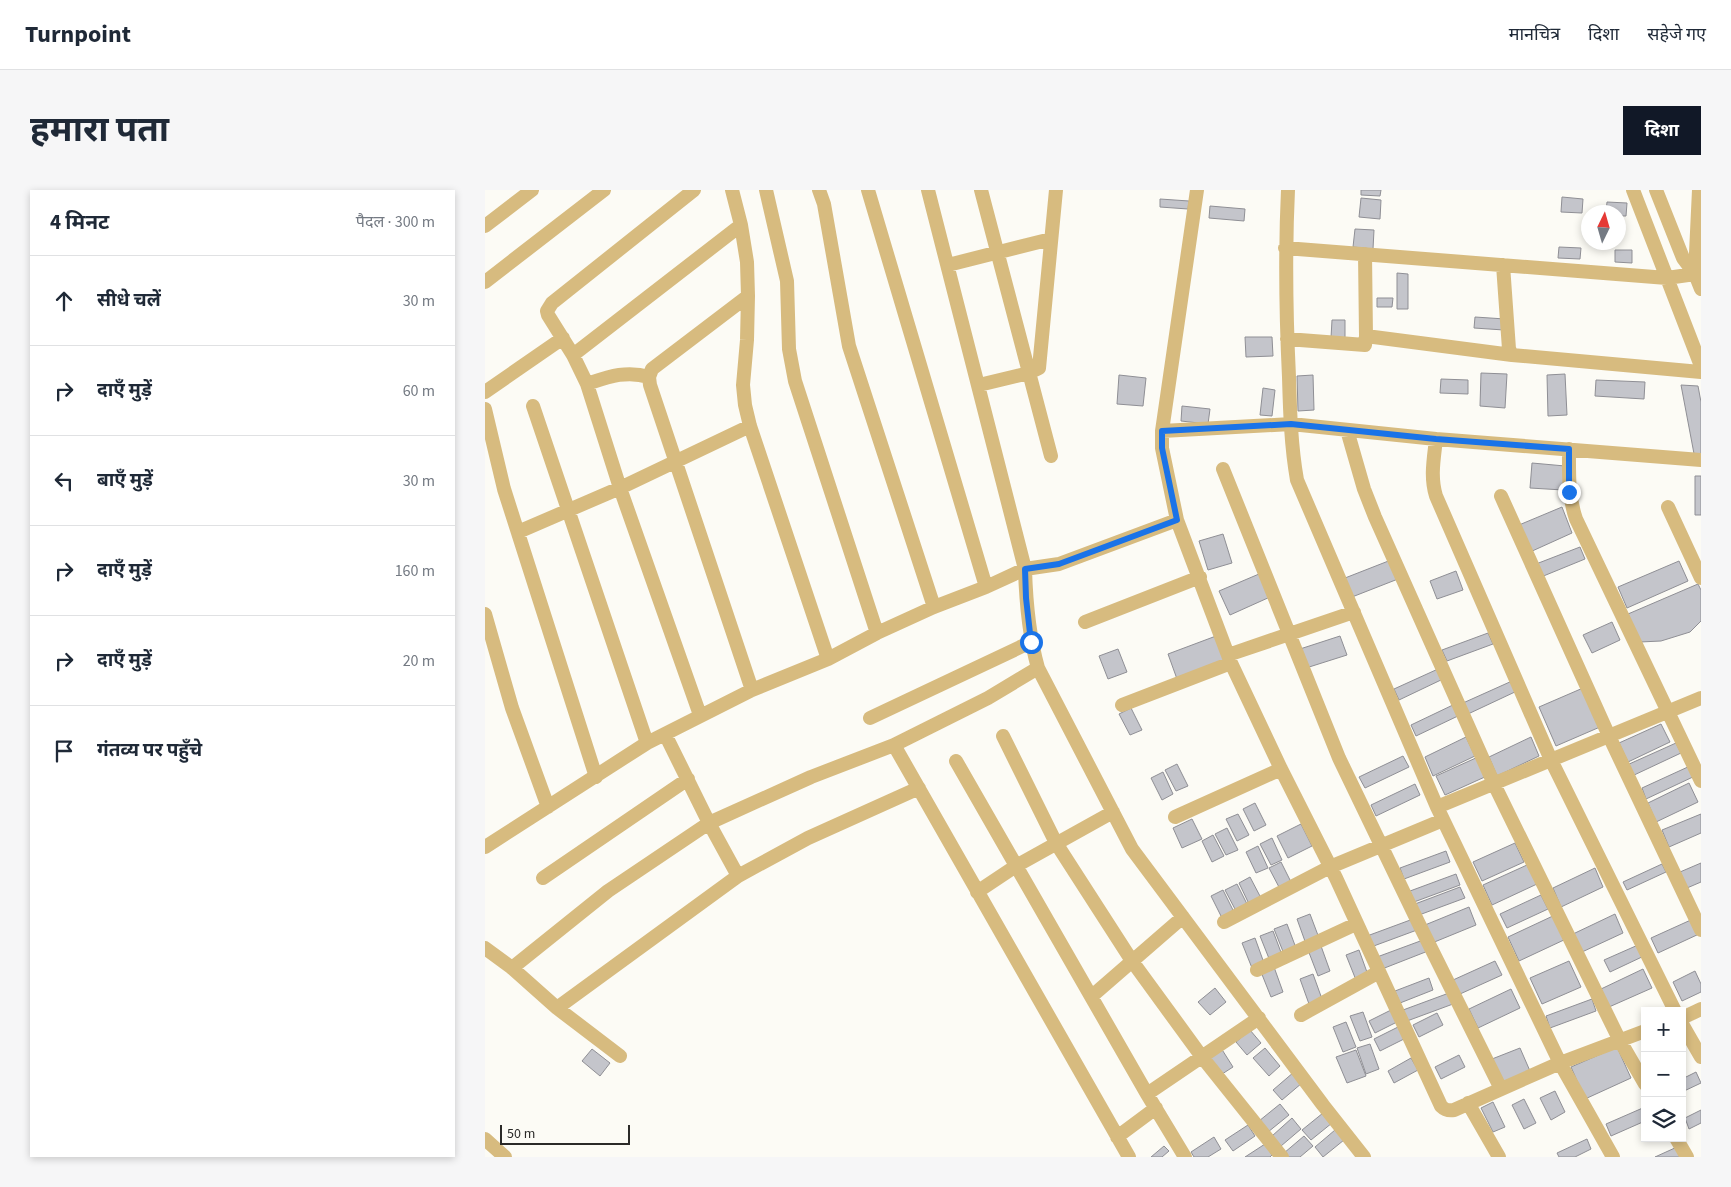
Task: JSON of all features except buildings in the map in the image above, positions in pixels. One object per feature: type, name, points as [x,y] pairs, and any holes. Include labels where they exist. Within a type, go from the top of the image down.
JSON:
[{"type":"street","points":[[485,226],[532,190]]},
{"type":"street","points":[[485,282],[604,190]]},
{"type":"street","points":[[694,190],[549,307],[547,311],[573,355],[587,384],[620,488],[700,715]]},
{"type":"street","points":[[732,190],[741,225],[747,262],[747,340],[743,385],[745,405],[750,426],[828,659]]},
{"type":"street","points":[[767,190],[787,280],[789,349],[795,381],[877,633]]},
{"type":"street","points":[[819,190],[824,204],[849,346],[934,607]]},
{"type":"street","points":[[868,190],[986,587]]},
{"type":"street","points":[[928,190],[1029,568],[1026,598],[1031,642],[1038,668],[1132,849],[1365,1157]]},
{"type":"street","points":[[981,190],[1051,456]]},
{"type":"street","points":[[979,386],[1029,373],[1037,370],[1041,364],[1056,190]]},
{"type":"street","points":[[1197,190],[1162,431],[1162,448],[1177,520],[1230,659],[1441,1106],[1449,1111],[1560,1063],[1641,1032]]},
{"type":"street","points":[[1288,190],[1285,248],[1287,339],[1292,452],[1297,480],[1443,820],[1560,1063],[1613,1157]]},
{"type":"street","points":[[1633,190],[1701,366]]},
{"type":"street","points":[[1656,190],[1683,258],[1698,274]]},
{"type":"street","points":[[1699,190],[1698,274],[1701,289]]},
{"type":"street","points":[[573,355],[741,225]]},
{"type":"street","points":[[947,265],[1051,238]]},
{"type":"street","points":[[1285,248],[1667,278],[1698,274]]},
{"type":"street","points":[[1287,339],[1365,345],[1365,254]]},
{"type":"street","points":[[1503,265],[1509,349],[1512,355]]},
{"type":"street","points":[[748,296],[652,369],[649,377],[675,462],[752,690]]},
{"type":"street","points":[[1366,336],[1512,355],[1701,372]]},
{"type":"street","points":[[485,392],[563,338]]},
{"type":"street","points":[[587,384],[627,373],[649,377]]},
{"type":"street","points":[[533,406],[647,743]]},
{"type":"street","points":[[485,410],[504,490],[596,777]]},
{"type":"street","points":[[1162,431],[1291,424],[1436,439],[1701,460]]},
{"type":"street","points":[[518,532],[620,488],[750,426]]},
{"type":"street","points":[[1347,430],[1364,490],[1375,517],[1494,784],[1619,1039],[1641,1077]]},
{"type":"street","points":[[1436,439],[1432,476],[1435,496],[1551,760],[1673,1007]]},
{"type":"street","points":[[1569,449],[1569,492],[1576,519],[1701,781]]},
{"type":"street","points":[[1223,469],[1339,758],[1501,1089]]},
{"type":"street","points":[[1501,496],[1609,736],[1701,930]]},
{"type":"street","points":[[1668,508],[1701,578]]},
{"type":"street","points":[[485,847],[647,743],[752,690],[828,659],[877,633],[934,607],[1029,568],[1059,564],[1177,520]]},
{"type":"street","points":[[1085,622],[1200,578]]},
{"type":"street","points":[[1122,706],[1289,635],[1354,612]]},
{"type":"street","points":[[485,615],[512,708],[548,807]]},
{"type":"street","points":[[870,718],[1031,642]]},
{"type":"street","points":[[513,968],[608,891],[709,823],[811,777],[894,745],[988,698],[1038,668]]},
{"type":"street","points":[[1437,807],[1701,698]]},
{"type":"street","points":[[665,734],[709,823],[738,876]]},
{"type":"street","points":[[1003,736],[1057,843],[1132,961],[1202,1056],[1282,1157]]},
{"type":"street","points":[[894,745],[1129,1157]]},
{"type":"street","points":[[956,761],[1185,1157]]},
{"type":"street","points":[[1175,817],[1281,769]]},
{"type":"street","points":[[543,878],[688,779]]},
{"type":"street","points":[[557,1008],[738,876],[808,838],[919,788]]},
{"type":"street","points":[[977,892],[1016,866],[1113,812]]},
{"type":"street","points":[[1224,922],[1330,868],[1443,820]]},
{"type":"street","points":[[1092,996],[1183,917]]},
{"type":"street","points":[[1257,970],[1356,924]]},
{"type":"street","points":[[485,948],[513,968],[557,1008],[619,1056]]},
{"type":"street","points":[[1301,1015],[1379,972]]},
{"type":"street","points":[[1686,1016],[1701,1009]]},
{"type":"street","points":[[1147,1094],[1259,1018]]},
{"type":"street","points":[[1686,1031],[1701,1057]]},
{"type":"street","points":[[1469,1103],[1499,1157]]},
{"type":"street","points":[[1117,1137],[1156,1108]]},
{"type":"street","points":[[485,1139],[505,1157]]},
{"type":"street","points":[[1678,1142],[1687,1157]]},
{"type":"route","points":[[1031,642],[1025,569],[1059,564],[1177,520],[1162,448],[1162,431],[1291,424],[1436,439],[1569,449],[1569,492]]}]
